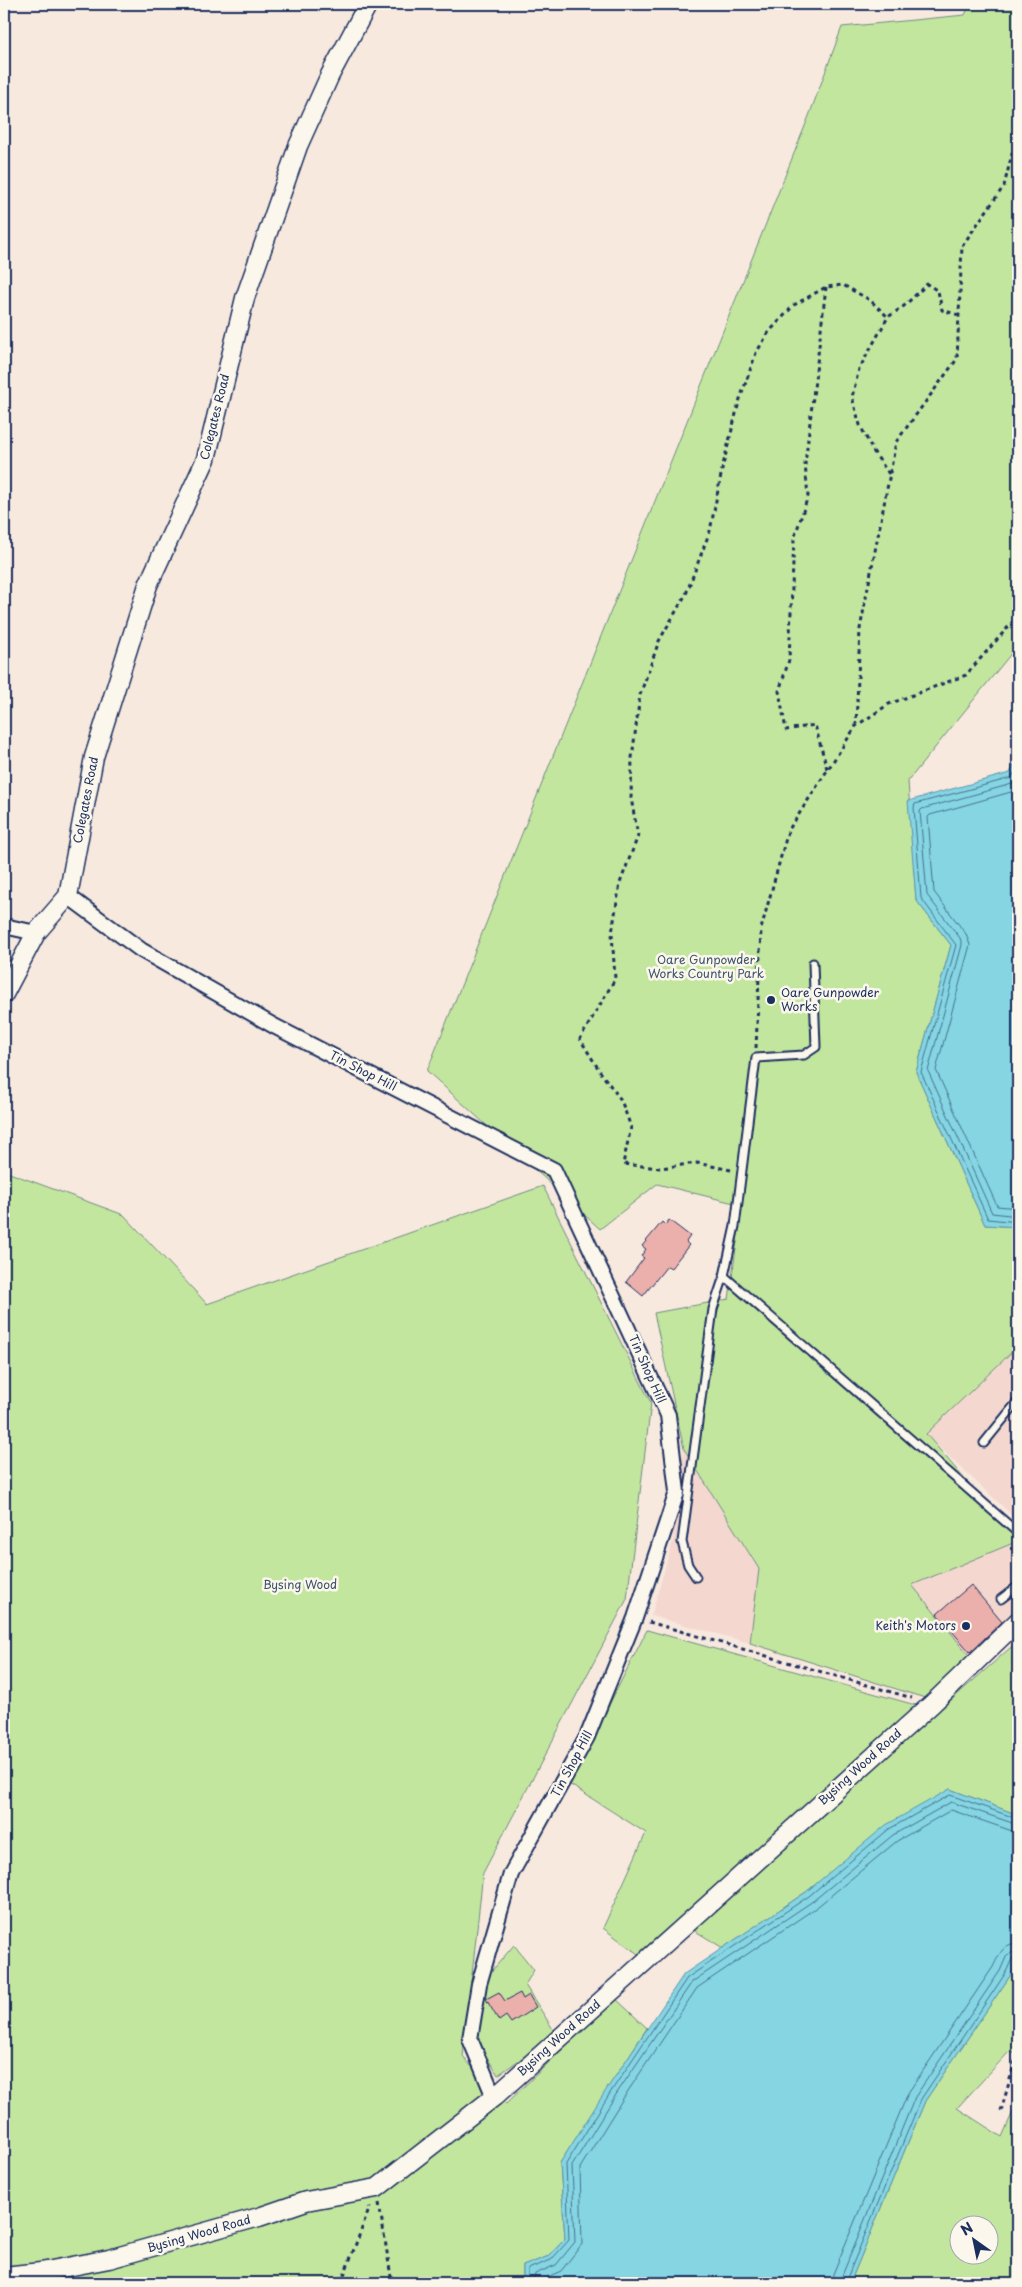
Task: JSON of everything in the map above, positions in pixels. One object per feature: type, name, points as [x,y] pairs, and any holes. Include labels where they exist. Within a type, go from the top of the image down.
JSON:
[{"type":"street","name":"Colegates Road","points":[[68,896],[94,757],[148,585],[206,459],[245,298],[298,146],[330,75],[368,4]]},
{"type":"street","points":[[4,994],[36,933],[68,896]]},
{"type":"street","name":"Tin Shop Hill","points":[[68,896],[141,950],[274,1026],[554,1170],[668,1415],[677,1492],[635,1618],[588,1737],[511,1874],[479,1984],[470,2039],[494,2097]]},
{"type":"street","points":[[4,926],[36,933]]},
{"type":"street","name":"Bysing Wood Road","points":[[4,2276],[41,2272],[109,2260],[259,2217],[306,2201],[377,2188],[494,2097],[932,1704],[1018,1621]]},
{"type":"lane","points":[[696,1577],[688,1566],[682,1542],[713,1309],[724,1276],[735,1226],[756,1058],[804,1055],[816,1047],[813,963]]},
{"type":"lane","points":[[724,1276],[1018,1533]]},
{"type":"lane","points":[[984,1443],[1018,1401]]},
{"type":"lane","points":[[1001,1599],[1018,1586]]},
{"type":"path","points":[[856,726],[860,629],[896,442],[957,359],[962,246],[1004,186],[1018,130]]},
{"type":"path","points":[[742,1172],[697,1163],[660,1168],[623,1164],[631,1127],[621,1100],[601,1073],[580,1038],[615,980],[612,933],[620,883],[638,836],[631,798],[632,758],[640,695],[659,641],[686,594],[710,531],[723,465],[739,402],[756,353],[769,332],[794,305],[826,287],[844,284],[870,300],[888,317]]},
{"type":"path","points":[[890,474],[873,451],[860,425],[852,397],[859,369],[888,317],[904,306],[927,284],[938,291],[942,310],[959,315]]},
{"type":"path","points":[[826,287],[805,464],[808,496],[794,538],[789,660],[779,691],[786,730],[815,726],[828,770]]},
{"type":"path","points":[[756,1058],[761,929],[788,831],[856,726],[889,704],[966,674],[1018,616]]},
{"type":"path","points":[[635,1618],[932,1704]]},
{"type":"path","points":[[1001,2111],[1018,2052]]},
{"type":"path","points":[[341,2283],[377,2188]]},
{"type":"path","points":[[377,2188],[392,2283]]},
{"type":"shaded area","points":[[1018,1346],[1018,1521],[925,1434]]},
{"type":"shaded area","points":[[684,1449],[759,1569],[750,1643],[651,1616],[673,1540]]},
{"type":"shaded area","points":[[1018,1541],[1018,1614],[973,1660],[912,1585]]},
{"type":"green space","name":"Oare Gunpowder Works Country Park","points":[[970,4],[1018,4],[1018,645],[908,781],[916,900],[951,945],[916,1072],[985,1225],[1018,1227],[1018,1346],[926,1434],[1018,1541],[912,1585],[973,1660],[925,1698],[750,1643],[759,1569],[684,1449],[654,1313],[729,1299],[742,1205],[657,1184],[600,1229],[427,1071],[809,116],[842,27],[965,15]]},
{"type":"green space","name":"Bysing Wood","points":[[4,1171],[124,1215],[207,1304],[543,1186],[651,1403],[627,1599],[483,1873],[463,2057],[506,2104],[615,1998],[647,2028],[560,2163],[565,2239],[549,2256],[523,2266],[523,2283],[4,2283]]},
{"type":"green space","points":[[647,1630],[919,1706],[638,1954],[603,1928],[646,1833],[569,1784]]},
{"type":"green space","points":[[1018,1641],[1018,1815],[950,1789],[806,1892],[723,1948],[692,1929]]},
{"type":"green space","points":[[514,1945],[534,1970],[525,1985],[556,2034],[498,2075],[475,2038],[485,1979]]},
{"type":"green space","points":[[1018,1957],[1018,2051],[1008,2053],[957,2108],[1002,2137],[1018,2100],[1018,2283],[850,2283],[925,2101],[1010,1976]]},
{"type":"water","points":[[1018,757],[1018,1227],[985,1225],[916,1072],[951,945],[916,900],[908,801],[1010,773]]},
{"type":"water","points":[[950,1789],[1018,1815],[1018,1957],[1010,1976],[925,2101],[850,2283],[523,2283],[523,2266],[549,2256],[565,2239],[560,2163],[608,2087],[684,1974],[806,1892],[886,1825]]},
{"type":"building","points":[[669,1220],[690,1236],[686,1242],[689,1245],[671,1268],[667,1266],[643,1296],[626,1282],[644,1258],[641,1256],[646,1249],[642,1246],[662,1222],[665,1225]]},
{"type":"building","points":[[971,1585],[1002,1622],[970,1652],[937,1614]]},
{"type":"building","points":[[499,1992],[505,2001],[520,1993],[523,1999],[529,1995],[536,2007],[511,2023],[506,2016],[499,2021],[486,1999]]},
{"type":"place","name":"Oare Gunpowder Works","points":[[771,1000]]},
{"type":"place","name":"Keith's Motors","points":[[966,1626]]}]
